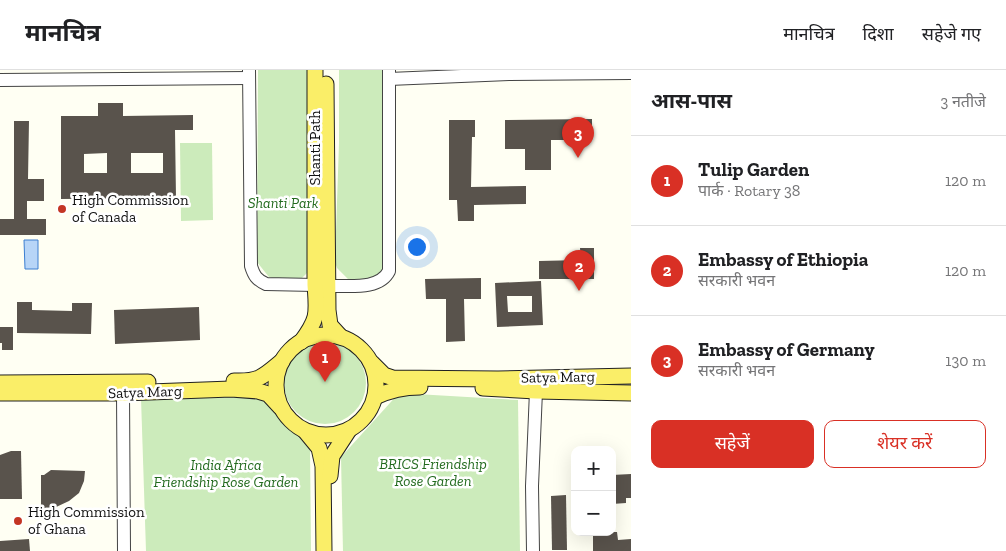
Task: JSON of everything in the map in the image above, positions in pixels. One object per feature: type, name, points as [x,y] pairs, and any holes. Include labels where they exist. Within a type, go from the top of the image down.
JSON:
[{"type":"main road","name":"Shanti Path","points":[[315,70],[321,285],[330,325],[341,337]]},
{"type":"main road","name":"Shanti Path","points":[[301,342],[316,318],[321,285],[326,70]]},
{"type":"main road","points":[[320,335],[341,337],[353,342],[371,362],[376,379],[375,397],[368,413],[356,426],[326,436],[304,430],[294,424],[282,410],[276,394],[276,377],[282,361],[293,347],[301,342],[320,335]]},
{"type":"main road","name":"Satya Marg","points":[[0,382],[251,382],[269,373],[282,361]]},
{"type":"main road","name":"Satya Marg","points":[[371,362],[384,375],[393,378],[498,379],[631,376]]},
{"type":"main road","name":"Satya Marg","points":[[375,397],[406,387],[487,388],[536,392],[631,392]]},
{"type":"main road","name":"Satya Marg","points":[[0,393],[123,393],[232,389],[258,391],[268,394],[282,410]]},
{"type":"main road","points":[[304,430],[319,448],[323,466],[324,551]]},
{"type":"main road","points":[[330,551],[330,465],[332,456],[348,430]]},
{"type":"street","points":[[0,80],[249,74],[251,266],[254,275],[259,281],[266,284],[321,285],[380,282],[389,271],[389,74],[631,73]]},
{"type":"street","points":[[533,551],[532,486],[536,392]]},
{"type":"street","points":[[123,393],[124,551]]},
{"type":"green space","name":"Shanti Park","points":[[258,70],[310,70],[311,269],[300,280],[287,283],[269,277],[257,262]]},
{"type":"green space","name":"Shanti Park","points":[[339,70],[383,70],[386,270],[379,277],[351,282],[337,268],[335,262],[339,143]]},
{"type":"green space","points":[[180,143],[212,143],[213,220],[181,221]]},
{"type":"green space","points":[[325,342],[341,345],[354,354],[363,367],[366,383],[363,399],[354,412],[341,421],[325,424],[309,421],[296,412],[287,399],[284,383],[287,367],[296,354],[309,345]]},
{"type":"green space","name":"BRICS Friendship Rose Garden","points":[[399,393],[518,400],[520,551],[343,551],[341,457]]},
{"type":"green space","name":"India Africa Friendship Rose Garden","points":[[259,396],[310,448],[311,551],[146,551],[141,398]]},
{"type":"water","points":[[24,240],[38,240],[38,269],[25,269]]},
{"type":"building","points":[[98,103],[123,103],[123,116],[193,115],[193,130],[175,130],[176,198],[61,199],[61,116],[98,116]],"holes":[[[107,153],[107,173],[84,173],[84,154]],[[131,153],[163,153],[163,173],[131,173]]]},
{"type":"building","points":[[592,119],[592,140],[551,140],[551,170],[525,170],[525,149],[505,149],[505,120]]},
{"type":"building","points":[[449,120],[475,120],[475,137],[472,137],[471,187],[526,186],[526,204],[474,205],[474,221],[458,221],[457,200],[449,200]]},
{"type":"building","points":[[14,121],[29,121],[28,179],[44,179],[44,201],[27,201],[27,219],[46,219],[46,235],[0,235],[0,219],[14,219]]},
{"type":"building","points":[[580,248],[594,248],[594,279],[539,279],[539,261],[581,260]]},
{"type":"building","points":[[481,278],[481,299],[464,299],[465,341],[446,342],[446,299],[426,299],[425,279]]},
{"type":"building","points":[[541,281],[543,325],[497,327],[495,283]],"holes":[[[507,296],[532,296],[532,312],[508,312]]]},
{"type":"building","points":[[17,302],[32,302],[32,310],[72,311],[72,303],[92,303],[91,334],[17,333]]},
{"type":"building","points":[[199,307],[200,340],[115,344],[114,310]]},
{"type":"building","points":[[0,327],[13,327],[13,350],[2,350]]},
{"type":"building","points":[[11,451],[21,451],[22,499],[0,499],[0,455]]},
{"type":"building","points":[[51,470],[85,471],[84,481],[79,493],[69,501],[54,508],[54,515],[41,516],[41,475]]},
{"type":"building","points":[[631,474],[631,498],[626,498],[626,503],[616,504],[616,475]]},
{"type":"building","points":[[566,495],[567,550],[552,550],[551,496]]},
{"type":"building","points":[[617,532],[618,540],[631,539],[631,551],[593,551],[593,536],[616,536]]},
{"type":"building","points":[[29,539],[30,551],[0,551],[0,541]]},
{"type":"place","name":"Embassy of Germany","points":[[578,158]]},
{"type":"place","name":"High Commission of Canada","points":[[62,209]]},
{"type":"place","name":"Embassy of Ethiopia","points":[[579,291]]},
{"type":"place","name":"Tulip Garden","points":[[325,382]]},
{"type":"place","name":"High Commission of Ghana","points":[[18,521]]}]
